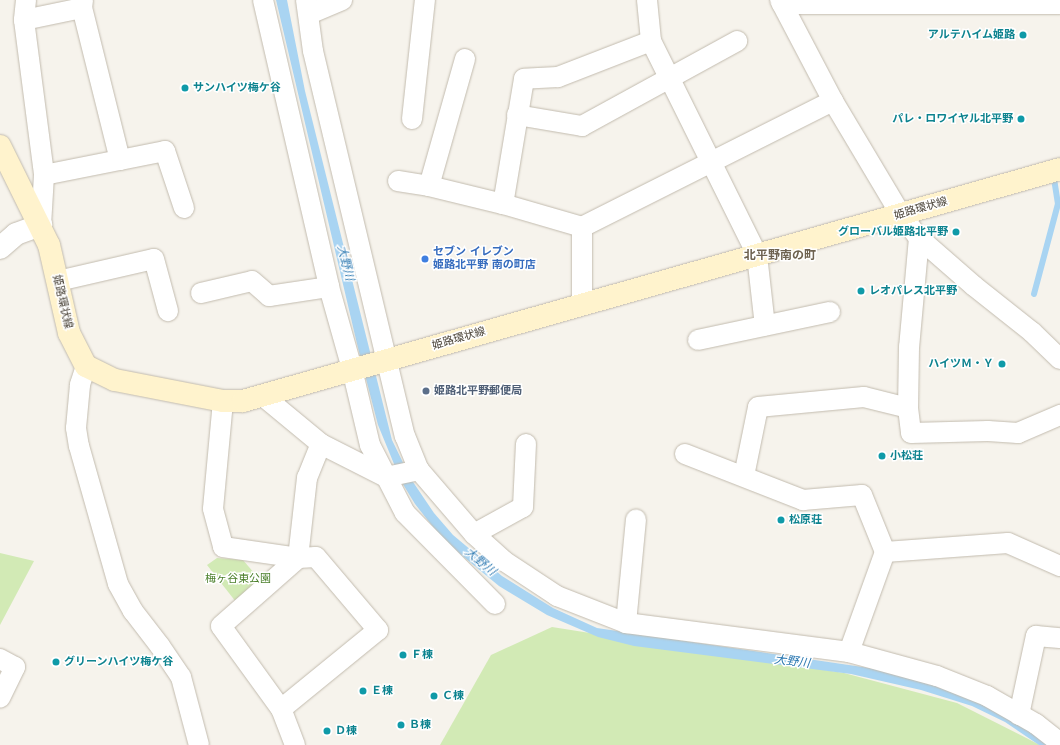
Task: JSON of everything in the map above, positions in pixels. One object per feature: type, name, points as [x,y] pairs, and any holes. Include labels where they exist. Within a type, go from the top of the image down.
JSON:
[{"type":"main road","name":"姫路環状線","points":[[0,146],[50,245],[69,333],[86,366],[116,380],[223,401],[243,401],[262,396],[352,369],[1060,169]]},
{"type":"street","points":[[0,248],[16,234],[41,225],[44,175],[24,20],[26,0]]},
{"type":"street","points":[[263,0],[329,287],[352,369],[370,445],[405,513],[495,604]]},
{"type":"street","points":[[342,0],[308,7],[313,51],[386,360],[406,436],[419,470],[474,534],[504,561],[557,596],[626,623],[849,652],[937,676],[987,696],[1036,724],[1060,743]]},
{"type":"street","points":[[412,119],[425,0]]},
{"type":"street","points":[[647,0],[651,41],[757,255],[765,326]]},
{"type":"street","points":[[1060,4],[781,2],[833,101],[901,215],[919,238],[974,286],[1032,332],[1060,359]]},
{"type":"street","points":[[24,20],[82,4],[120,160]]},
{"type":"street","points":[[503,204],[524,79],[558,78],[651,41]]},
{"type":"street","points":[[517,115],[582,126],[737,41]]},
{"type":"street","points":[[429,186],[466,59]]},
{"type":"street","points":[[398,181],[429,186],[503,204],[582,227],[833,101]]},
{"type":"street","points":[[44,175],[165,151],[184,208]]},
{"type":"street","points":[[582,227],[582,304]]},
{"type":"street","points":[[919,238],[909,347],[908,408],[911,433],[988,431],[1018,433],[1060,416]]},
{"type":"street","points":[[58,281],[154,259],[168,311]]},
{"type":"street","points":[[201,293],[252,281],[270,296],[329,287]]},
{"type":"street","points":[[698,340],[830,312]]},
{"type":"street","points":[[86,366],[80,385],[76,428],[79,446],[118,584],[133,611],[160,646],[181,677],[199,745]]},
{"type":"street","points":[[262,396],[322,444],[386,477],[419,470]]},
{"type":"street","points":[[744,476],[758,408],[864,397],[908,408]]},
{"type":"street","points":[[223,401],[213,509],[223,547],[298,558],[316,557],[378,630],[281,709]]},
{"type":"street","points":[[295,745],[281,709],[221,626],[298,558],[307,478],[322,444]]},
{"type":"street","points":[[474,534],[523,507],[526,444]]},
{"type":"street","points":[[685,454],[803,500],[862,495],[885,552],[849,652]]},
{"type":"street","points":[[626,623],[636,519]]},
{"type":"street","points":[[885,552],[1008,543],[1060,566]]},
{"type":"street","points":[[1019,715],[1036,636],[1060,638]]},
{"type":"street","points":[[0,659],[15,667],[0,698]]},
{"type":"green space","points":[[0,553],[34,561],[0,625]]},
{"type":"green space","name":"梅ヶ谷東公園","points":[[217,558],[243,560],[261,581],[236,602],[207,565]]},
{"type":"green space","points":[[552,627],[844,673],[957,703],[1040,745],[440,745],[491,655]]},
{"type":"water","name":"大野川","points":[[276,0],[287,0],[305,91],[392,440],[411,479],[434,513],[453,535],[502,576],[553,608],[597,628],[883,670],[976,698],[1052,745],[1039,745],[1005,722],[972,706],[921,690],[851,674],[634,646],[598,637],[547,615],[499,586],[460,554],[437,532],[415,504],[401,481],[378,425],[358,348]]},
{"type":"waterway","points":[[1034,294],[1058,204],[1054,180],[1056,176]]},
{"type":"place","name":"アルテハイム姫路","points":[[1023,35]]},
{"type":"place","name":"サンハイツ梅ケ谷","points":[[185,88]]},
{"type":"place","name":"パレ・ロワイヤル北平野","points":[[1021,119]]},
{"type":"place","name":"グローバル姫路北平野","points":[[956,232]]},
{"type":"place","name":"セブン イレブン 姫路北平野 南の町店","points":[[425,259]]},
{"type":"place","name":"レオパレス北平野","points":[[861,291]]},
{"type":"place","name":"ハイツＭ・Ｙ","points":[[1002,364]]},
{"type":"place","name":"姫路北平野郵便局","points":[[426,391]]},
{"type":"place","name":"小松荘","points":[[882,456]]},
{"type":"place","name":"松原荘","points":[[781,520]]},
{"type":"place","name":"Ｆ棟","points":[[403,655]]},
{"type":"place","name":"グリーンハイツ梅ケ谷","points":[[56,662]]},
{"type":"place","name":"Ｅ棟","points":[[363,691]]},
{"type":"place","name":"Ｃ棟","points":[[434,696]]},
{"type":"place","name":"Ｂ棟","points":[[401,725]]},
{"type":"place","name":"Ｄ棟","points":[[327,731]]},
{"type":"district","name":"北平野南の町","points":[[780,256]]}]
